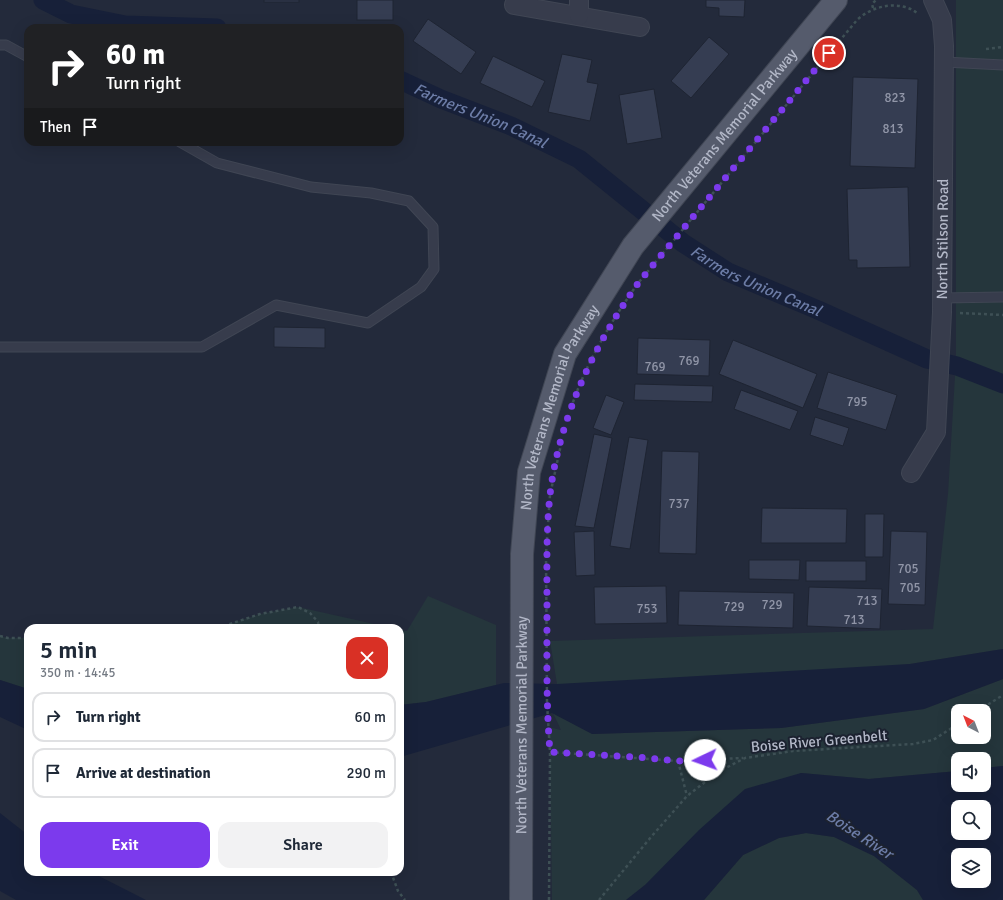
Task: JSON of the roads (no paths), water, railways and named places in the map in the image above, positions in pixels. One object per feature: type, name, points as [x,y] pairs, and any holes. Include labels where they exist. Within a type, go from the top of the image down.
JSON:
[{"type":"main road","name":"North Veterans Memorial Parkway","points":[[521,893],[522,554],[529,472],[565,354],[633,246],[836,0]]},
{"type":"street","name":"North Stilson Road","points":[[911,473],[936,432],[942,310],[944,46],[942,20],[933,0]]},
{"type":"street","points":[[514,5],[579,8],[640,27]]},
{"type":"lane","points":[[0,45],[6,45],[24,55]]},
{"type":"lane","points":[[944,62],[1003,65]]},
{"type":"lane","points":[[0,347],[202,347],[276,306],[368,323],[421,287],[434,269],[433,227],[409,201],[371,193],[311,187],[217,163],[187,146]]},
{"type":"lane","points":[[942,310],[1003,297]]},
{"type":"water","points":[[1003,649],[1003,679],[924,709],[781,728],[592,734],[552,713],[404,756],[404,705],[426,702],[504,683],[557,684],[910,664]]},
{"type":"water","points":[[0,680],[24,688],[24,728],[0,717]]},
{"type":"water","name":"Boise River","points":[[1003,766],[1003,900],[923,900],[917,890],[874,856],[834,837],[806,833],[779,838],[743,855],[704,900],[626,900],[645,885],[699,830],[745,789],[801,773],[869,779],[951,772],[951,792],[991,792],[991,767]]},
{"type":"water","points":[[0,813],[24,832],[24,876],[99,876],[146,900],[16,900],[0,891]]},
{"type":"waterway","name":"Farmers Union Canal","points":[[43,0],[71,14],[120,24]]},
{"type":"waterway","name":"Farmers Union Canal","points":[[404,82],[441,99],[511,126],[579,159],[683,243],[728,272],[818,310],[927,359],[957,366],[1003,384]]}]
